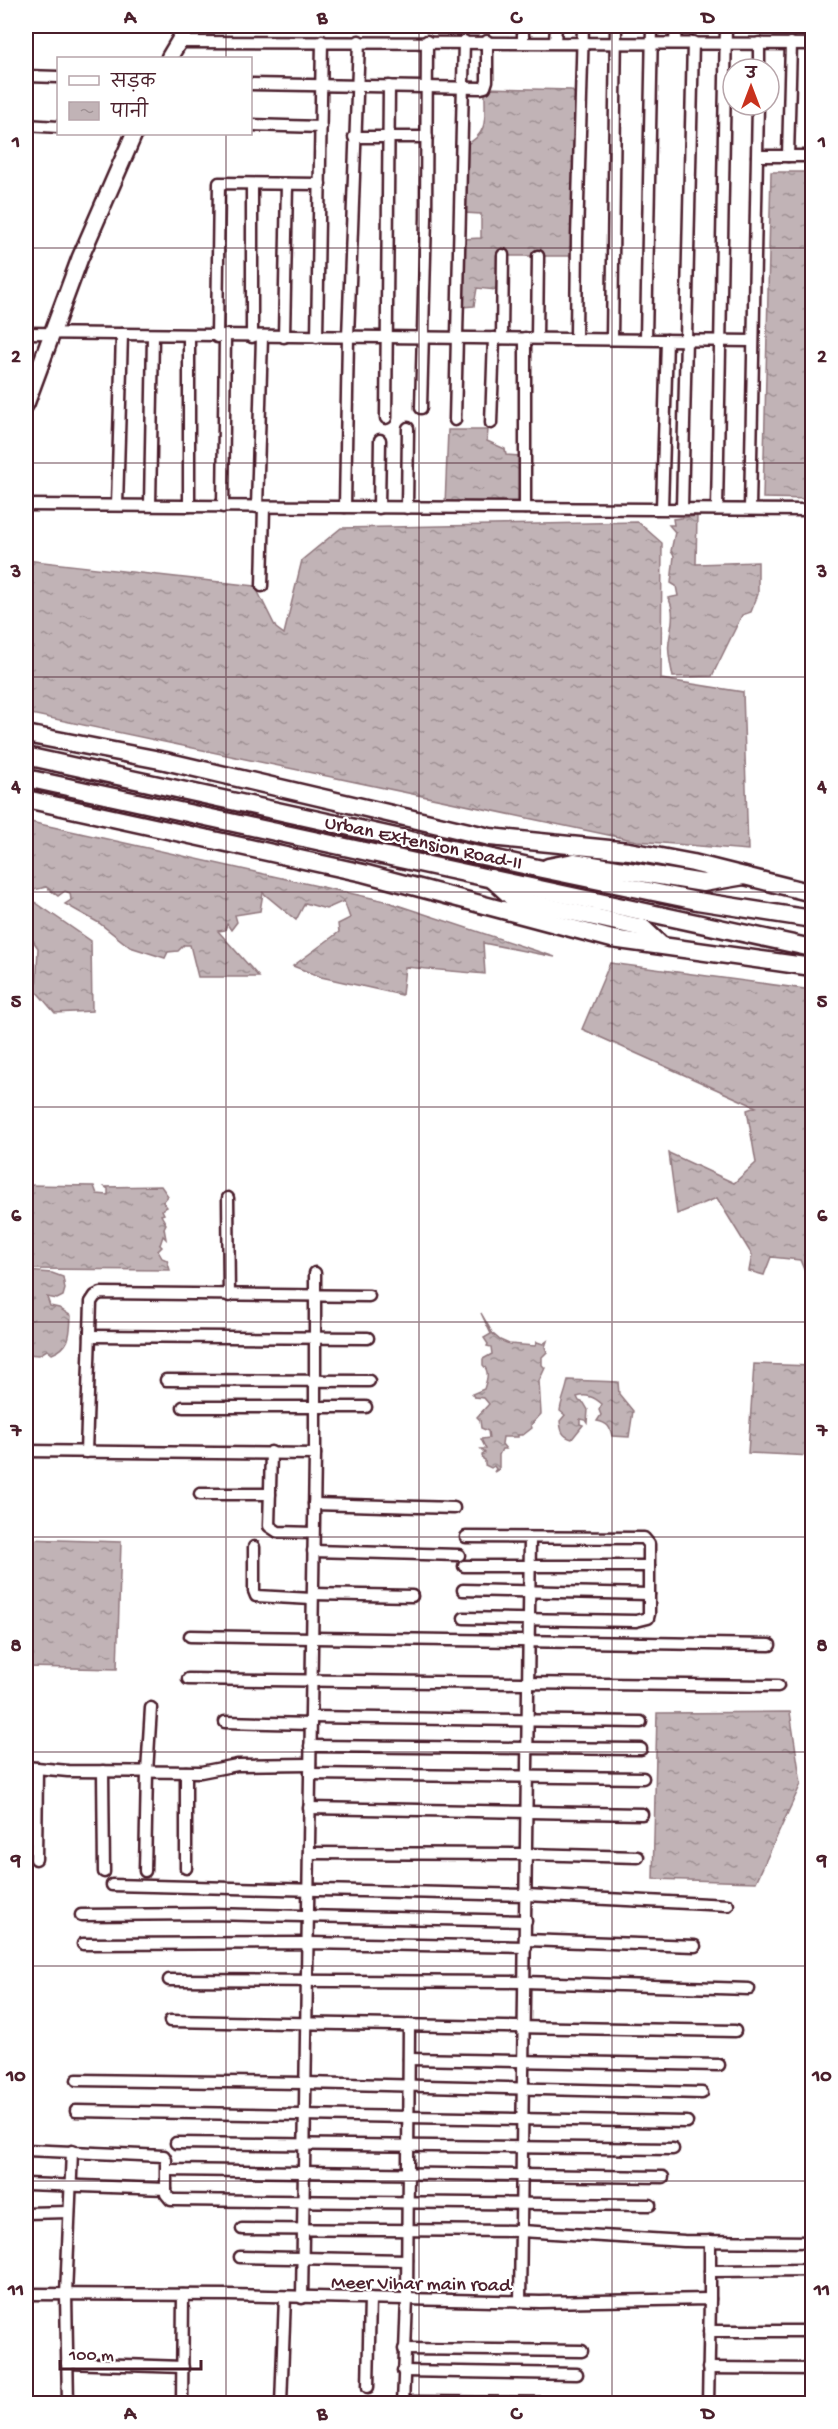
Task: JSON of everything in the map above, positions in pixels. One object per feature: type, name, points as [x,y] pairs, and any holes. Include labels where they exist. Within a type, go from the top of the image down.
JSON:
[{"type":"main road","points":[[170,57],[188,26]]},
{"type":"main road","points":[[26,404],[80,258],[134,135]]},
{"type":"main road","points":[[26,734],[165,761],[490,837],[629,852],[693,863],[813,893]]},
{"type":"main road","name":"Urban Extension Road-II","points":[[26,756],[542,869],[697,901],[813,919]]},
{"type":"main road","name":"Urban Extension Road-II","points":[[26,778],[813,948]]},
{"type":"main road","points":[[26,799],[363,873],[612,939],[813,967]]},
{"type":"main road","points":[[542,869],[574,862],[703,883],[744,876]]},
{"type":"main road","points":[[490,877],[514,899],[644,928],[661,945]]},
{"type":"street","points":[[523,26],[523,41]]},
{"type":"street","points":[[555,42],[556,26]]},
{"type":"street","points":[[576,339],[583,26]]},
{"type":"street","points":[[612,339],[616,26]]},
{"type":"street","points":[[646,339],[652,26]]},
{"type":"street","points":[[675,42],[676,26]]},
{"type":"street","points":[[717,509],[726,26]]},
{"type":"street","points":[[317,337],[322,41]]},
{"type":"street","points":[[345,507],[348,337],[354,216],[354,137],[359,41]]},
{"type":"street","points":[[420,408],[428,41]]},
{"type":"street","points":[[455,420],[464,41]]},
{"type":"street","points":[[252,84],[481,88],[486,85],[487,41]]},
{"type":"street","points":[[177,42],[523,41],[813,44]]},
{"type":"street","points":[[682,508],[693,42]]},
{"type":"street","points":[[759,43],[759,57]]},
{"type":"street","points":[[788,156],[791,43]]},
{"type":"street","points":[[26,76],[57,77]]},
{"type":"street","points":[[386,418],[389,86]]},
{"type":"street","points":[[750,509],[758,117]]},
{"type":"street","points":[[26,125],[57,127]]},
{"type":"street","points":[[252,125],[321,127]]},
{"type":"street","points":[[354,137],[427,137]]},
{"type":"street","points":[[757,156],[813,156]]},
{"type":"street","points":[[223,507],[219,183],[320,184]]},
{"type":"street","points":[[252,184],[262,586]]},
{"type":"street","points":[[284,337],[287,184]]},
{"type":"street","points":[[491,423],[503,255]]},
{"type":"street","points":[[537,338],[538,256]]},
{"type":"street","points":[[26,333],[221,337],[753,341]]},
{"type":"street","points":[[117,505],[122,334]]},
{"type":"street","points":[[150,505],[153,336]]},
{"type":"street","points":[[189,336],[189,506]]},
{"type":"street","points":[[525,338],[525,508]]},
{"type":"street","points":[[662,508],[667,340]]},
{"type":"street","points":[[407,508],[408,428]]},
{"type":"street","points":[[379,508],[380,440]]},
{"type":"street","points":[[26,505],[813,510]]},
{"type":"street","points":[[228,1198],[229,1296]]},
{"type":"street","points":[[302,2298],[315,1454],[315,1273]]},
{"type":"street","points":[[86,1452],[91,1302],[95,1296],[101,1293],[369,1296]]},
{"type":"street","points":[[90,1336],[368,1338]]},
{"type":"street","points":[[166,1380],[369,1382]]},
{"type":"street","points":[[183,1407],[366,1407]]},
{"type":"street","points":[[26,1450],[315,1454]]},
{"type":"street","points":[[271,1452],[269,1521],[273,1530],[313,1533]]},
{"type":"street","points":[[200,1494],[270,1494]]},
{"type":"street","points":[[314,1504],[454,1508]]},
{"type":"street","points":[[464,1618],[644,1620],[649,1614],[649,1544],[644,1538],[466,1537]]},
{"type":"street","points":[[520,2302],[530,1683],[530,1538]]},
{"type":"street","points":[[254,1547],[256,1596],[412,1596]]},
{"type":"street","points":[[313,1551],[459,1555]]},
{"type":"street","points":[[464,1566],[649,1566]]},
{"type":"street","points":[[463,1590],[649,1594]]},
{"type":"street","points":[[190,1636],[770,1645]]},
{"type":"street","points":[[188,1679],[778,1686]]},
{"type":"street","points":[[145,1871],[151,1708]]},
{"type":"street","points":[[225,1722],[529,1719],[641,1722]]},
{"type":"street","points":[[310,1746],[640,1749]]},
{"type":"street","points":[[26,1767],[103,1772],[210,1772],[237,1766],[643,1778]]},
{"type":"street","points":[[36,1859],[37,1768]]},
{"type":"street","points":[[103,1772],[104,1872]]},
{"type":"street","points":[[186,1772],[186,1868]]},
{"type":"street","points":[[309,1808],[642,1814]]},
{"type":"street","points":[[309,1853],[638,1857]]},
{"type":"street","points":[[112,1885],[526,1895],[728,1905]]},
{"type":"street","points":[[81,1914],[526,1921]]},
{"type":"street","points":[[83,1944],[695,1946]]},
{"type":"street","points":[[169,1980],[525,1982],[748,1989]]},
{"type":"street","points":[[170,2021],[735,2031]]},
{"type":"street","points":[[409,2025],[407,2299],[403,2403],[572,2403]]},
{"type":"street","points":[[409,2059],[719,2065]]},
{"type":"street","points":[[77,2080],[409,2085],[523,2090],[702,2093]]},
{"type":"street","points":[[76,2111],[687,2122]]},
{"type":"street","points":[[176,2143],[674,2149]]},
{"type":"street","points":[[26,2150],[164,2156],[168,2197],[176,2200],[650,2205]]},
{"type":"street","points":[[68,2403],[66,2295],[72,2151]]},
{"type":"street","points":[[167,2170],[663,2177]]},
{"type":"street","points":[[26,2184],[166,2189]]},
{"type":"street","points":[[26,2214],[69,2212]]},
{"type":"street","points":[[242,2229],[521,2231],[710,2241],[813,2242]]},
{"type":"street","points":[[708,2403],[710,2241]]},
{"type":"street","points":[[240,2257],[407,2260]]},
{"type":"street","points":[[710,2271],[813,2270]]},
{"type":"street","name":"Meer Vihar main road","points":[[26,2294],[285,2296],[520,2302],[710,2299]]},
{"type":"street","points":[[182,2403],[183,2295]]},
{"type":"street","points":[[281,2403],[285,2296]]},
{"type":"street","points":[[368,2386],[370,2298]]},
{"type":"street","points":[[709,2331],[813,2331]]},
{"type":"street","points":[[404,2349],[582,2351]]},
{"type":"street","points":[[67,2363],[183,2367]]},
{"type":"street","points":[[708,2368],[813,2369]]},
{"type":"street","points":[[403,2372],[577,2374]]},
{"type":"water","points":[[485,88],[571,90],[577,96],[572,256],[500,256],[496,290],[477,288],[474,306],[462,307],[463,239],[481,238],[481,214],[464,213],[465,145],[479,135],[482,129],[485,114]]},
{"type":"water","points":[[771,172],[812,172],[812,499],[763,498]]},
{"type":"water","points":[[448,430],[488,430],[487,441],[505,449],[506,455],[520,456],[518,506],[445,505]]},
{"type":"water","points":[[697,516],[696,564],[758,562],[758,594],[751,612],[742,615],[712,676],[673,677],[668,650],[672,614],[668,598],[678,596],[676,586],[671,583],[674,556],[671,551],[675,532],[669,525],[674,525],[673,519]]},
{"type":"water","points":[[638,522],[662,543],[661,679],[743,692],[748,850],[637,841],[26,713],[26,560],[255,586],[276,628],[284,634],[302,560],[341,528]]},
{"type":"water","points":[[26,821],[385,901],[555,957],[483,943],[485,974],[405,967],[402,995],[321,977],[293,966],[339,932],[338,924],[350,918],[344,901],[326,909],[305,903],[296,920],[263,893],[260,911],[235,915],[237,922],[231,930],[227,924],[225,930],[218,931],[259,977],[198,977],[190,945],[184,945],[178,951],[168,952],[165,958],[130,947],[99,923],[65,904],[71,900],[70,893],[65,891],[58,896],[46,887],[30,891],[26,888]]},
{"type":"water","points":[[26,896],[91,941],[92,1011],[55,1013],[36,991],[38,948],[26,931]]},
{"type":"water","points":[[610,963],[812,990],[812,1272],[808,1279],[800,1260],[771,1257],[764,1275],[749,1271],[752,1255],[717,1198],[677,1214],[669,1153],[734,1183],[756,1163],[747,1110],[756,1107],[582,1029]]},
{"type":"water","points":[[26,1185],[94,1186],[97,1194],[108,1195],[108,1189],[105,1187],[161,1186],[168,1196],[163,1202],[167,1207],[162,1210],[164,1214],[161,1215],[166,1224],[164,1228],[166,1239],[163,1236],[160,1245],[162,1247],[158,1251],[162,1258],[167,1260],[170,1270],[26,1269]]},
{"type":"water","points":[[26,1271],[52,1273],[63,1277],[65,1289],[63,1296],[57,1299],[47,1297],[50,1306],[59,1308],[71,1316],[70,1334],[63,1348],[52,1354],[47,1350],[39,1355],[26,1354]]},
{"type":"water","points":[[481,1313],[493,1334],[509,1344],[535,1346],[537,1342],[543,1344],[547,1341],[545,1347],[547,1352],[542,1357],[542,1365],[545,1368],[539,1381],[541,1414],[531,1425],[532,1428],[523,1435],[503,1437],[502,1444],[506,1449],[502,1449],[499,1455],[499,1469],[494,1472],[496,1469],[494,1466],[491,1468],[485,1465],[483,1459],[482,1455],[485,1453],[481,1449],[486,1449],[481,1439],[489,1438],[488,1431],[481,1428],[477,1417],[489,1404],[484,1398],[474,1397],[472,1394],[484,1389],[487,1373],[483,1359],[492,1354],[491,1347],[487,1346],[484,1338],[491,1334]]},
{"type":"water","points":[[754,1364],[812,1366],[812,1456],[748,1453]]},
{"type":"water","points":[[568,1380],[618,1382],[619,1394],[633,1411],[629,1437],[612,1436],[608,1426],[597,1421],[601,1415],[599,1410],[602,1404],[587,1396],[577,1397],[588,1410],[587,1423],[580,1419],[580,1424],[583,1425],[572,1439],[564,1435],[560,1421],[565,1415],[560,1411]]},
{"type":"water","points":[[26,1539],[121,1542],[117,1669],[26,1667]]},
{"type":"water","points":[[790,1712],[801,1784],[756,1882],[653,1879],[657,1713]]}]
